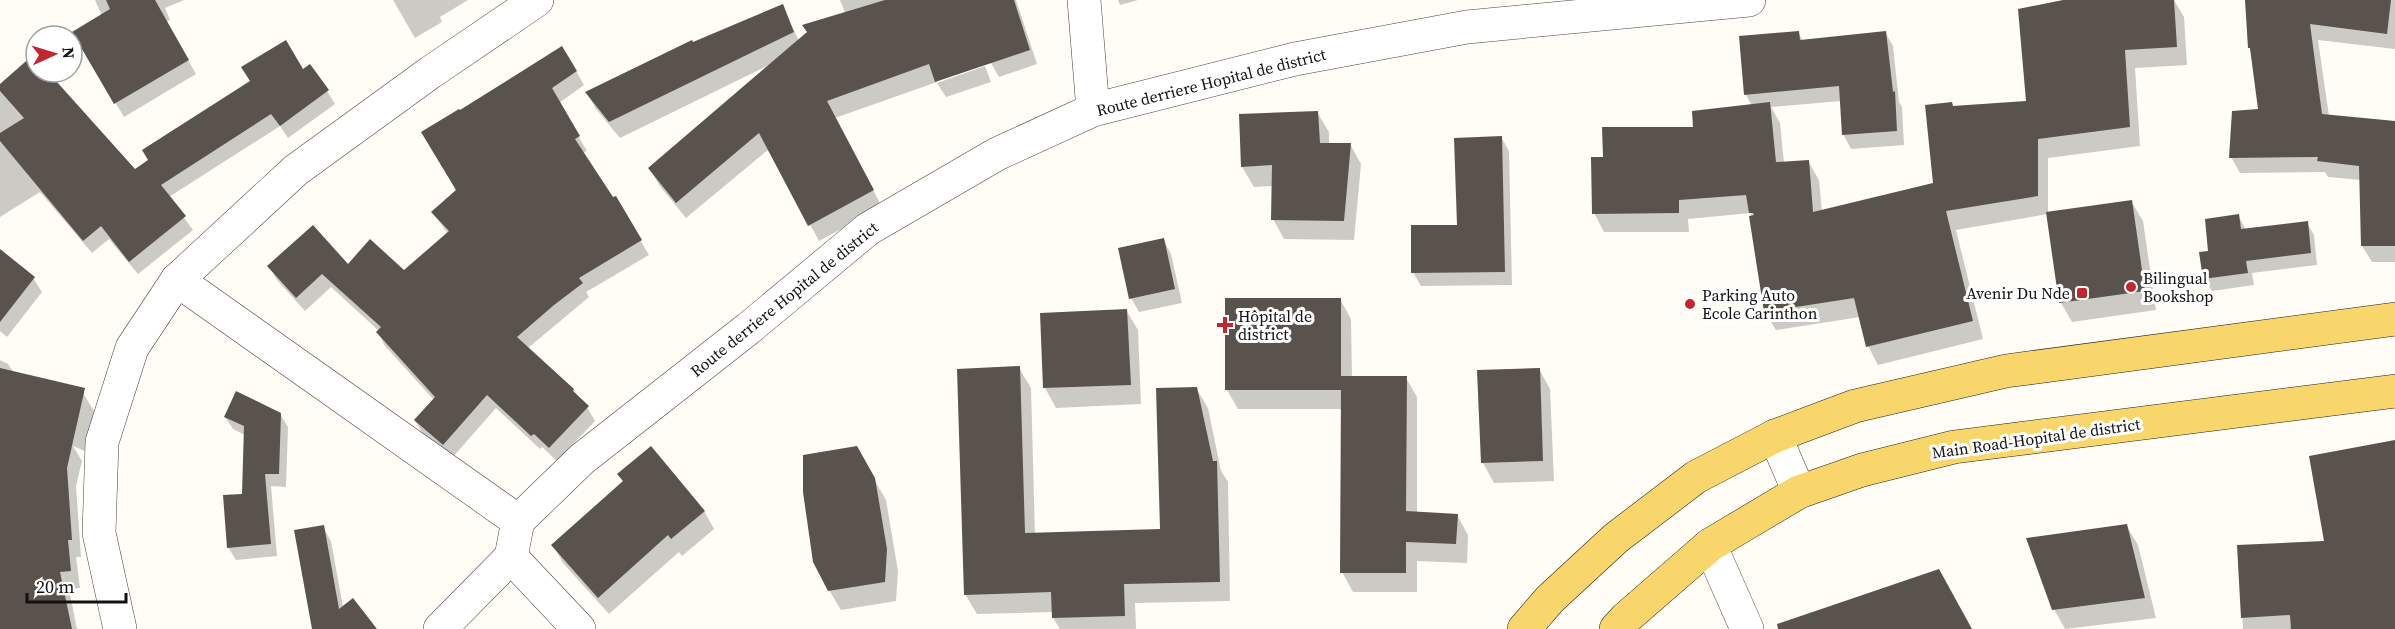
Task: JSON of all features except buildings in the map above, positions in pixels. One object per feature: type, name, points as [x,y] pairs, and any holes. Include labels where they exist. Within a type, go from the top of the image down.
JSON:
[{"type":"main road","points":[[1524,629],[1551,599],[1616,538],[1696,477],[1775,436],[1855,406],[2006,371],[2395,319]]},
{"type":"main road","name":"Main Road-Hopital de district","points":[[1616,629],[1710,545],[1798,492],[1862,470],[1954,447],[2395,391]]},
{"type":"street","points":[[120,629],[99,533],[102,442],[132,348],[177,280],[296,170],[431,72],[537,0]]},
{"type":"street","points":[[1084,0],[1093,110]]},
{"type":"street","name":"Route derriere Hopital de district","points":[[518,521],[582,459],[749,328],[868,229],[998,154],[1093,110],[1294,59],[1467,27],[1749,0]]},
{"type":"street","points":[[177,280],[518,521],[511,557],[440,629]]},
{"type":"street","points":[[1775,436],[1798,492]]},
{"type":"street","points":[[1710,545],[1747,629]]},
{"type":"street","points":[[511,557],[579,629]]},
{"type":"place","name":"Bilingual Bookshop","points":[[2131,287]]},
{"type":"place","name":"Avenir Du Nde","points":[[2082,293]]},
{"type":"place","name":"Parking Auto Ecole Carinthon","points":[[1690,304]]},
{"type":"place","name":"Hôpital de district","points":[[1225,325]]}]
